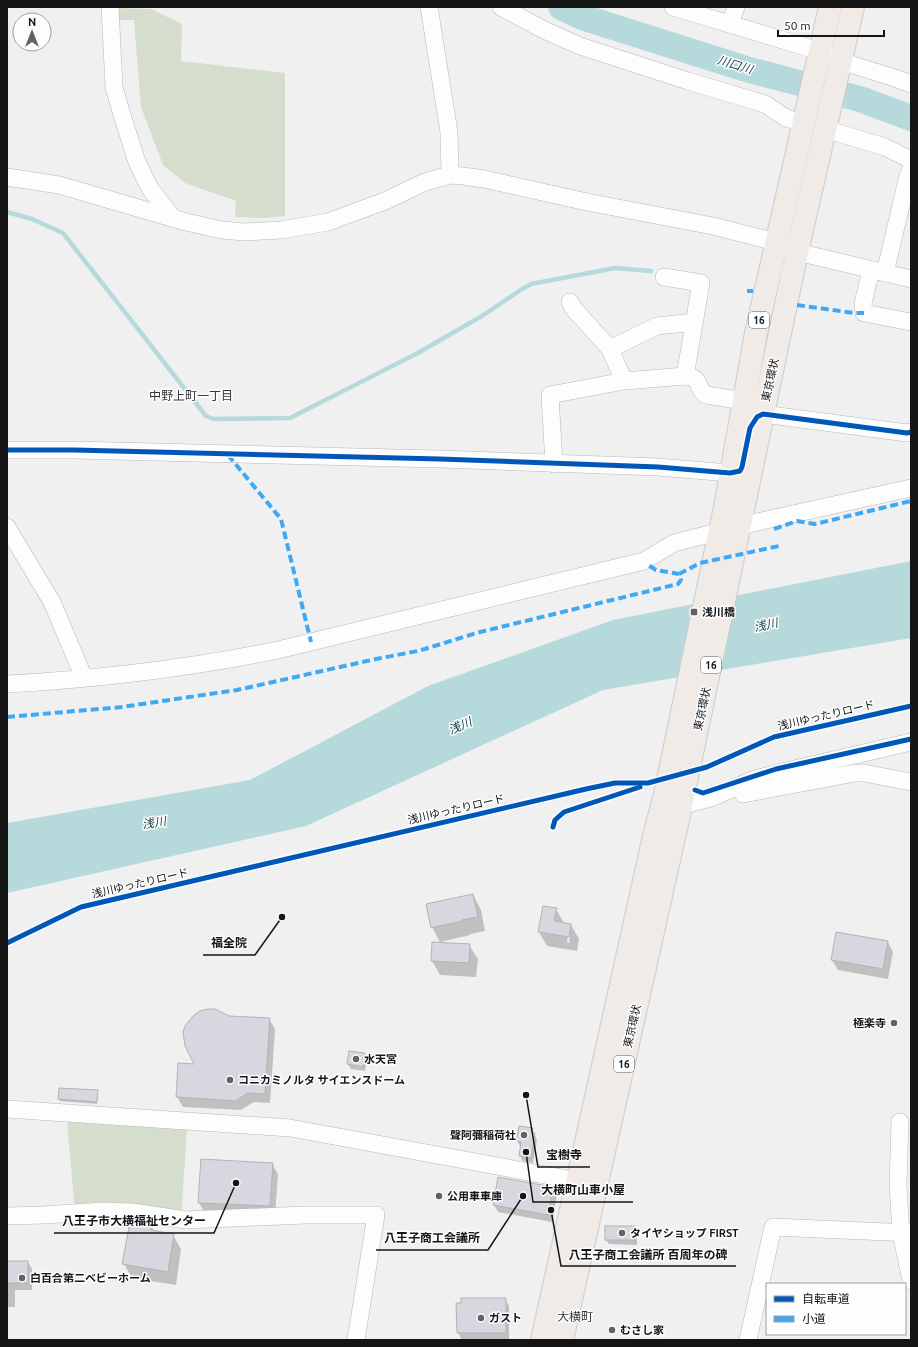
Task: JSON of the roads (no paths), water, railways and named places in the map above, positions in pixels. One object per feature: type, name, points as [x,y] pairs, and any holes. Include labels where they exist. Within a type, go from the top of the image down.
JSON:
[{"type":"highway","name":"東京環状","points":[[728,537],[730,473],[756,333],[830,7]]},
{"type":"highway","name":"東京環状","points":[[542,1340],[587,1182],[673,800],[728,537],[763,414],[797,252],[853,7]]},
{"type":"highway","name":"東京環状","points":[[562,1340],[587,1182]]},
{"type":"street","points":[[110,7],[114,87],[123,118],[136,159],[145,179],[151,190],[173,218]]},
{"type":"street","points":[[430,7],[449,132],[450,175]]},
{"type":"street","points":[[501,7],[544,30],[580,46],[765,104],[786,118],[806,117]]},
{"type":"street","points":[[673,7],[730,24],[840,63],[853,65],[911,84]]},
{"type":"street","points":[[730,24],[736,7]]},
{"type":"street","points":[[827,123],[885,147],[911,160]]},
{"type":"street","points":[[911,169],[878,271],[863,303],[864,312],[911,322]]},
{"type":"street","points":[[7,177],[42,182],[82,191],[210,228],[244,232],[300,228],[338,219],[425,182],[450,175],[484,179],[587,202],[713,226],[776,242],[797,252],[911,279]]},
{"type":"street","points":[[664,277],[701,284],[685,376]]},
{"type":"street","points":[[570,302],[610,349],[624,381]]},
{"type":"street","points":[[610,349],[657,326],[694,322]]},
{"type":"street","points":[[554,464],[550,394],[624,381],[692,376],[696,379],[702,393],[706,395],[744,401]]},
{"type":"street","points":[[7,450],[74,450],[440,459],[658,467],[730,473],[740,471],[750,428],[757,416],[763,414],[907,433],[911,432]]},
{"type":"street","points":[[7,684],[128,674],[196,665],[278,650],[644,561],[674,543],[728,537],[911,488]]},
{"type":"street","points":[[8,531],[52,602],[84,678]]},
{"type":"street","points":[[673,800],[711,798],[752,780],[911,742]]},
{"type":"street","points":[[743,794],[856,773],[864,773],[911,782]]},
{"type":"street","points":[[7,1109],[290,1128],[587,1182]]},
{"type":"street","points":[[900,1122],[898,1186],[906,1233],[911,1280]]},
{"type":"street","points":[[7,1216],[44,1215],[103,1210],[132,1212],[186,1220],[305,1215],[376,1215],[356,1340]]},
{"type":"street","points":[[748,1340],[773,1227],[906,1233]]},
{"type":"water","name":"浅川","points":[[911,561],[911,638],[603,690],[306,826],[7,893],[7,823],[250,780],[428,686],[613,620]]},
{"type":"waterway","name":"川口川","points":[[561,7],[582,17],[746,69],[860,99],[911,118]]},
{"type":"waterway","points":[[7,212],[32,219],[63,233],[206,416],[214,419],[290,418],[416,354],[482,316],[531,284],[615,268],[651,271]]},
{"type":"place","name":"浅川橋","points":[[694,612]]},
{"type":"place","name":"福全院","points":[[282,917]]},
{"type":"place","name":"極楽寺","points":[[894,1023]]},
{"type":"place","name":"水天宮","points":[[356,1059]]},
{"type":"place","name":"コニカミノルタ サイエンスドーム","points":[[230,1080]]},
{"type":"place","name":"宝樹寺","points":[[526,1095]]},
{"type":"place","name":"聲阿彌稲荷社","points":[[524,1135]]},
{"type":"place","name":"大横町山車小屋","points":[[526,1152]]},
{"type":"place","name":"八王子市大横福祉センター","points":[[236,1183]]},
{"type":"place","name":"公用車車庫","points":[[439,1196]]},
{"type":"place","name":"八王子商工会議所","points":[[523,1196]]},
{"type":"place","name":"八王子商工会議所 百周年の碑","points":[[551,1210]]},
{"type":"place","name":"タイヤショップ FIRST","points":[[622,1233]]},
{"type":"place","name":"白百合第二ベビーホーム","points":[[22,1278]]},
{"type":"place","name":"ガスト","points":[[481,1318]]},
{"type":"place","name":"むさし家","points":[[612,1330]]},
{"type":"district","name":"中野上町一丁目","points":[[191,396]]},
{"type":"district","name":"大横町","points":[[575,1317]]}]
